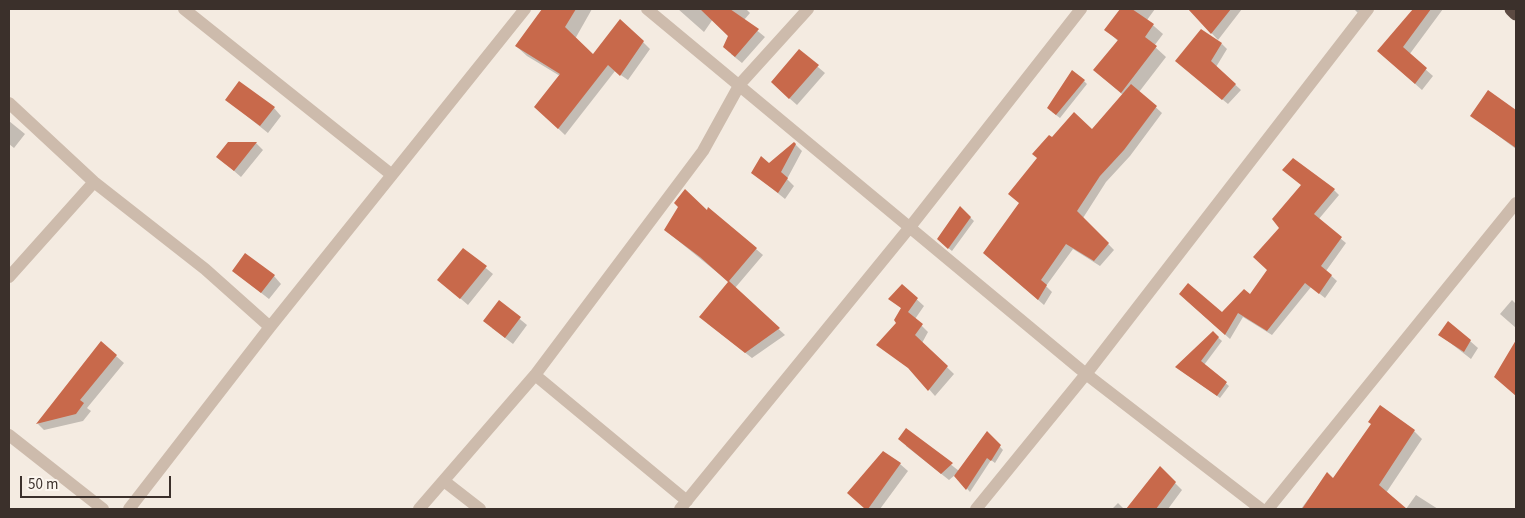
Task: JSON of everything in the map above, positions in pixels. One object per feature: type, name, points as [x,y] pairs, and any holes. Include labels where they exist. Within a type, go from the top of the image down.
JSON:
[{"type":"highway","points":[[1512,9],[1516,12]]},
{"type":"street","points":[[184,9],[392,175]]},
{"type":"street","points":[[129,509],[270,327],[525,9]]},
{"type":"street","points":[[647,9],[740,84],[1086,374],[1261,509]]},
{"type":"street","points":[[419,509],[535,376],[704,151],[740,84],[808,9]]},
{"type":"street","points":[[535,376],[684,505],[910,227],[1081,9]]},
{"type":"street","points":[[976,509],[1086,374],[1368,9]]},
{"type":"street","points":[[9,103],[94,182],[205,269],[270,327]]},
{"type":"street","points":[[9,277],[94,182]]},
{"type":"street","points":[[1268,509],[1516,203]]},
{"type":"street","points":[[9,435],[103,509]]},
{"type":"street","points":[[444,481],[480,509]]},
{"type":"building","points":[[542,9],[576,9],[565,27],[593,54],[620,19],[644,41],[620,76],[608,65],[558,129],[534,107],[560,74],[515,46]]},
{"type":"building","points":[[700,9],[730,9],[759,29],[735,57],[723,47],[728,36]]},
{"type":"building","points":[[1120,9],[1132,9],[1154,24],[1145,37],[1157,46],[1121,93],[1093,70],[1118,40],[1104,30]]},
{"type":"building","points":[[1188,9],[1231,9],[1211,34]]},
{"type":"building","points":[[1413,9],[1431,9],[1403,47],[1427,68],[1415,84],[1377,51]]},
{"type":"building","points":[[1201,29],[1222,43],[1211,61],[1236,84],[1222,100],[1175,61]]},
{"type":"building","points":[[799,49],[819,65],[789,99],[771,82]]},
{"type":"building","points":[[1072,70],[1085,80],[1056,115],[1047,108]]},
{"type":"building","points":[[239,81],[275,107],[260,126],[225,100]]},
{"type":"building","points":[[1131,84],[1157,106],[1124,150],[1100,176],[1077,211],[1109,243],[1094,261],[1066,244],[1041,280],[1047,285],[1038,300],[983,253],[1019,203],[1008,194],[1037,158],[1032,154],[1049,135],[1052,137],[1074,112],[1092,129]]},
{"type":"building","points":[[1488,90],[1516,110],[1516,148],[1470,116]]},
{"type":"building","points":[[228,142],[257,142],[234,171],[216,157]]},
{"type":"building","points":[[794,142],[796,144],[781,172],[788,178],[778,193],[751,173],[761,156],[769,163]]},
{"type":"building","points":[[1293,158],[1335,189],[1314,214],[1342,237],[1321,266],[1332,275],[1319,294],[1305,283],[1267,331],[1238,313],[1225,335],[1179,294],[1188,283],[1222,312],[1244,289],[1250,294],[1267,270],[1253,257],[1279,228],[1272,219],[1301,185],[1282,170]]},
{"type":"building","points":[[685,189],[707,210],[708,207],[757,248],[729,281],[780,328],[745,353],[699,317],[728,282],[700,257],[664,230],[678,207],[674,203]]},
{"type":"building","points":[[960,206],[971,217],[948,249],[937,239]]},
{"type":"building","points":[[463,248],[487,266],[460,299],[437,280]]},
{"type":"building","points":[[245,253],[275,275],[261,293],[232,271]]},
{"type":"building","points":[[902,284],[918,298],[908,312],[923,324],[915,335],[948,366],[928,391],[908,368],[876,345],[896,323],[894,320],[901,308],[888,299]]},
{"type":"building","points":[[499,300],[521,317],[505,338],[483,321]]},
{"type":"building","points":[[1448,321],[1471,340],[1464,352],[1438,335]]},
{"type":"building","points":[[1213,331],[1219,337],[1201,361],[1227,382],[1217,396],[1175,367]]},
{"type":"building","points":[[1516,340],[1516,396],[1494,377]]},
{"type":"building","points":[[101,341],[117,355],[80,400],[84,403],[76,414],[36,424]]},
{"type":"building","points":[[1380,405],[1415,430],[1379,485],[1407,509],[1302,509],[1327,472],[1333,478],[1371,424],[1368,422]]},
{"type":"building","points":[[906,428],[953,463],[941,474],[898,439]]},
{"type":"building","points":[[987,431],[1001,445],[991,461],[987,458],[966,490],[954,476]]},
{"type":"building","points":[[883,451],[901,463],[868,509],[865,509],[847,493]]},
{"type":"building","points":[[1160,466],[1176,482],[1156,509],[1126,509]]}]
